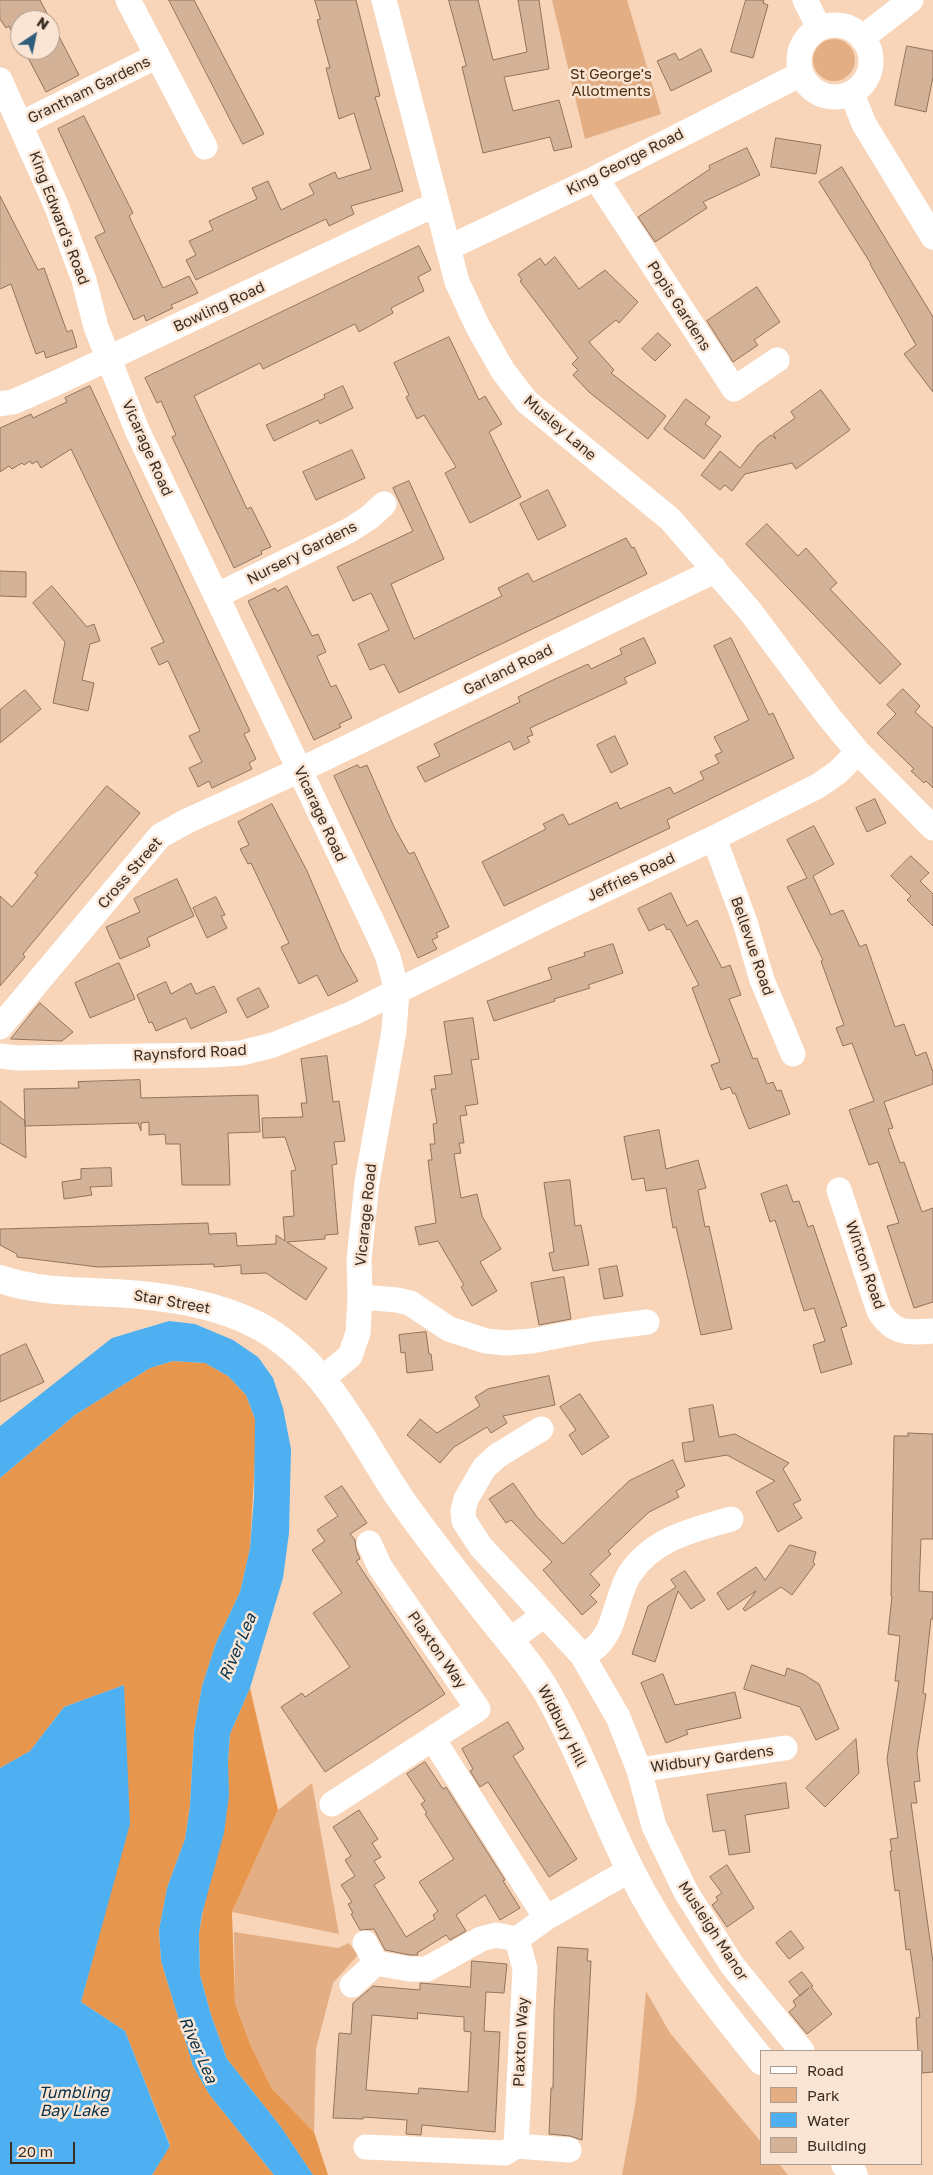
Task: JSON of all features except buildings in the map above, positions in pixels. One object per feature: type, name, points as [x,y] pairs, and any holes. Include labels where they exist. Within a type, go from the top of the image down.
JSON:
[{"type":"main road","name":"Star Street","points":[[0,1279],[26,1287],[51,1291],[155,1297],[188,1302],[240,1316],[280,1339],[299,1355],[322,1379]]},
{"type":"main road","name":"Widbury Hill","points":[[322,1379],[354,1423],[380,1469],[412,1515],[509,1640],[547,1693],[598,1797],[630,1870],[675,1949],[715,2003],[760,2059]]},
{"type":"main road","points":[[846,2165],[854,2175]]},
{"type":"street","name":"Grantham Gardens","points":[[128,0],[206,147]]},
{"type":"street","name":"Musley Lane","points":[[384,0],[457,282],[478,327],[503,370],[527,402],[670,519],[714,568],[772,639],[829,717],[858,752],[933,828]]},
{"type":"street","points":[[805,0],[819,28]]},
{"type":"street","points":[[862,38],[911,0]]},
{"type":"street","points":[[830,25],[842,26],[853,30],[868,47],[871,58],[867,78],[852,94],[828,97],[816,92],[800,74],[799,52],[807,39],[819,28],[830,25]]},
{"type":"street","name":"Grantham Gardens","points":[[21,124],[157,56]]},
{"type":"street","name":"King George Road","points":[[448,248],[596,178],[800,74]]},
{"type":"street","name":"King Edward's Road","points":[[0,80],[56,205],[84,280],[96,327],[109,358]]},
{"type":"street","points":[[852,94],[864,124],[933,238]]},
{"type":"street","name":"Popis Gardens","points":[[596,178],[734,389],[777,360]]},
{"type":"street","name":"Bowling Road","points":[[0,404],[13,402],[421,211],[437,206]]},
{"type":"street","name":"Vicarage Road","points":[[109,358],[137,430],[388,957],[398,991],[394,1031],[367,1182],[359,1260],[360,1297],[358,1333],[355,1346],[344,1362],[322,1379]]},
{"type":"street","name":"Nursery Gardens","points":[[216,596],[350,530],[370,517],[384,504]]},
{"type":"street","name":"Garland Road","points":[[300,770],[706,575],[714,568]]},
{"type":"street","name":"Jeffries Road","points":[[398,991],[548,916],[714,838],[818,786],[838,772],[858,752]]},
{"type":"street","name":"Cross Street","points":[[0,1027],[160,836],[187,821],[300,770]]},
{"type":"street","name":"Bellevue Road","points":[[714,838],[744,922],[762,980],[793,1054]]},
{"type":"street","name":"Raynsford Road","points":[[0,1056],[17,1058],[241,1053],[273,1045],[305,1033],[353,1013],[398,991]]},
{"type":"street","name":"Winton Road","points":[[839,1190],[885,1321],[903,1331],[933,1331]]},
{"type":"street","points":[[360,1297],[410,1303],[449,1329],[486,1341],[506,1343],[532,1341],[593,1329],[647,1322]]},
{"type":"street","name":"Widbury Gardens","points":[[541,1429],[497,1456],[484,1468],[466,1499],[463,1511],[464,1521],[480,1547],[582,1655],[618,1717],[638,1770],[654,1826]]},
{"type":"street","points":[[582,1655],[597,1647],[603,1640],[623,1587],[637,1564],[647,1554],[670,1538],[731,1519]]},
{"type":"street","name":"Plaxton Way","points":[[332,1804],[478,1710],[375,1559],[369,1543]]},
{"type":"street","points":[[509,1640],[544,1615]]},
{"type":"street","points":[[433,1739],[546,1918]]},
{"type":"street","name":"Widbury Gardens","points":[[638,1770],[785,1748]]},
{"type":"street","name":"Musleigh Manor","points":[[654,1826],[686,1892],[732,1965],[801,2050]]},
{"type":"street","points":[[352,1985],[370,1953],[409,1969],[427,1970],[481,1939],[496,1936],[517,1939],[546,1918],[630,1870]]},
{"type":"street","name":"Plaxton Way","points":[[516,2146],[525,1969],[517,1939]]},
{"type":"street","points":[[366,2147],[505,2153],[516,2146],[569,2150]]},
{"type":"green space","name":"St George's Allotments","points":[[552,0],[627,0],[661,114],[585,139]]},
{"type":"green space","points":[[838,39],[846,42],[852,48],[855,60],[852,72],[846,78],[830,81],[822,78],[816,72],[813,56],[816,48],[822,42]]},
{"type":"green space","points":[[312,1783],[339,1934],[232,1912],[278,1810]]},
{"type":"green space","points":[[234,1932],[338,1948],[349,1943],[358,1955],[333,1983],[316,2049],[314,2132],[272,2089],[250,2044],[235,2003]]},
{"type":"green space","points":[[646,1991],[670,2033],[760,2141],[760,2165],[780,2165],[788,2175],[622,2175],[636,2100]]},
{"type":"shaded area","points":[[173,1361],[205,1363],[228,1376],[246,1395],[255,1419],[255,1460],[250,1548],[240,1592],[216,1643],[202,1686],[194,1732],[190,1806],[185,1839],[167,1888],[159,1930],[161,1961],[193,2066],[209,2094],[274,2175],[152,2175],[170,2145],[125,2031],[81,2002],[97,1942],[124,1685],[64,1707],[30,1751],[0,1768],[0,1478],[75,1415],[150,1368]]},
{"type":"shaded area","points":[[250,1688],[278,1810],[232,1912],[235,2003],[250,2044],[272,2089],[314,2132],[328,2175],[313,2175],[281,2127],[227,2059],[211,2015],[200,1975],[199,1934],[228,1761],[230,1734]]},
{"type":"water","name":"River Lea","points":[[169,1321],[195,1324],[233,1340],[258,1357],[273,1378],[283,1408],[291,1449],[289,1533],[283,1578],[250,1688],[230,1734],[228,1761],[229,1795],[224,1833],[202,1914],[199,1934],[200,1975],[211,2015],[227,2059],[281,2127],[313,2175],[274,2175],[209,2094],[193,2066],[161,1961],[159,1930],[167,1888],[185,1839],[190,1806],[194,1732],[202,1686],[216,1643],[240,1592],[250,1548],[254,1497],[255,1419],[246,1395],[228,1376],[205,1363],[173,1361],[150,1368],[75,1415],[0,1478],[0,1426],[112,1338]]},
{"type":"water","name":"Tumbling Bay Lake","points":[[124,1685],[130,1824],[81,2002],[125,2031],[170,2146],[152,2175],[0,2175],[0,1768],[30,1751],[64,1707]]}]
